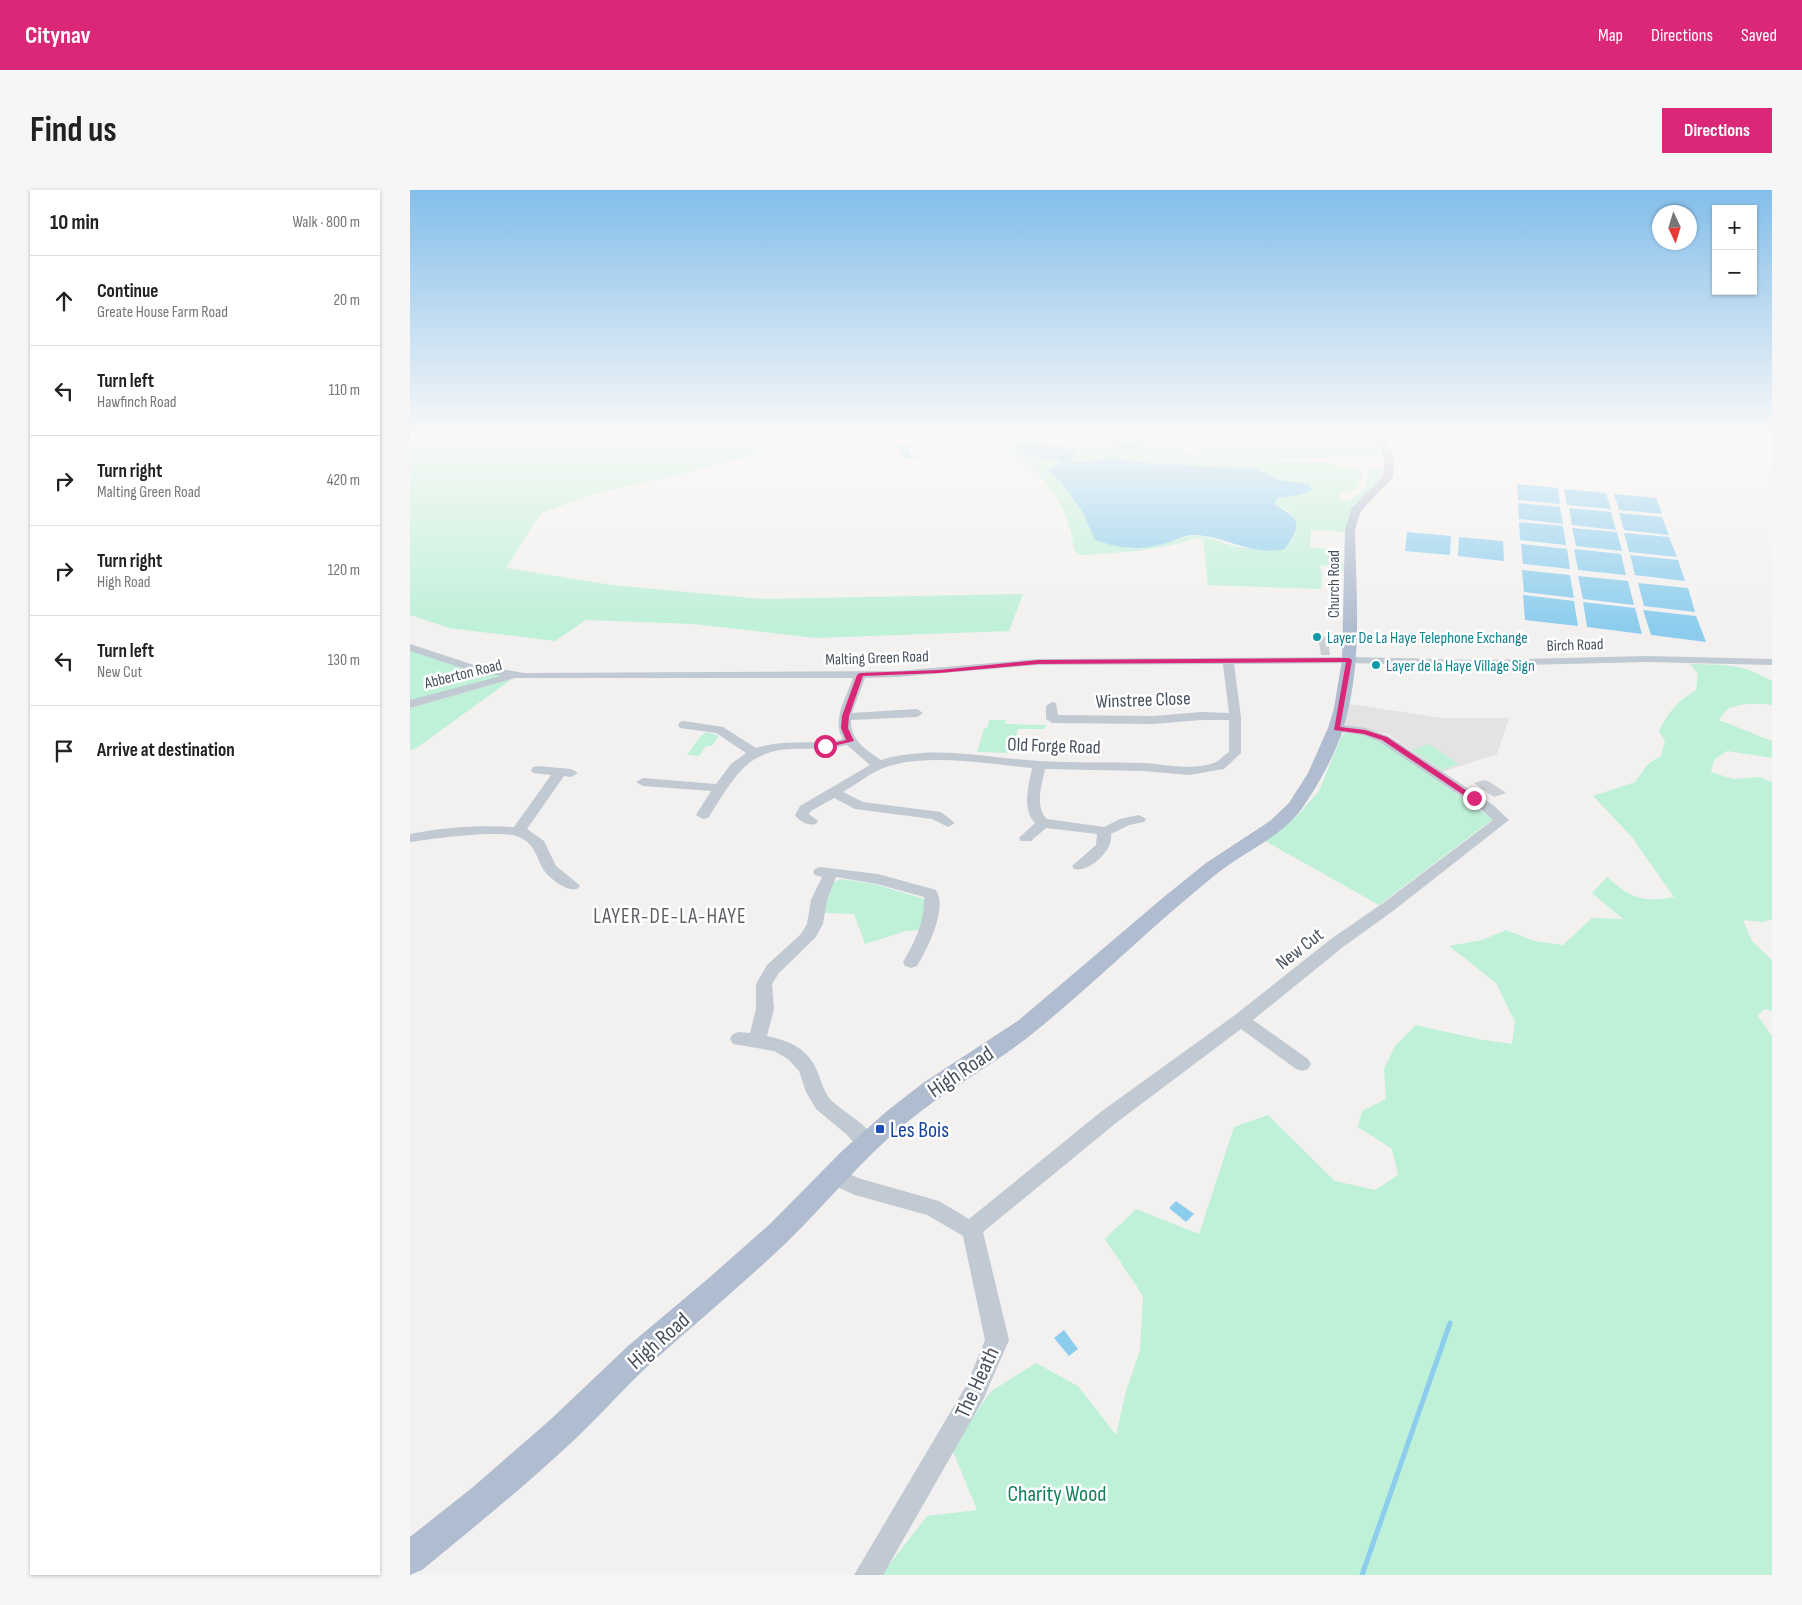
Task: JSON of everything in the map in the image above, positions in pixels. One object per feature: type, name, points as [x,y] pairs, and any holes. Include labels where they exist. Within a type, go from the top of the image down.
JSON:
[{"type":"main road","name":"Church Road","points":[[1349,660],[1350,529],[1356,510],[1367,499]]},
{"type":"main road","name":"High Road","points":[[410,1558],[498,1486],[561,1431],[638,1356],[720,1286],[780,1231],[867,1143],[932,1090],[1027,1026],[1178,894],[1286,816],[1308,789],[1336,728],[1349,660]]},
{"type":"street","name":"Malting Green Road","points":[[410,648],[469,666],[524,676],[860,675],[939,672],[1038,662],[1349,660]]},
{"type":"street","points":[[410,657],[422,652]]},
{"type":"street","name":"Birch Road","points":[[1349,660],[1462,663],[1647,659],[1772,662]]},
{"type":"street","name":"Old Forge Road","points":[[811,821],[802,815],[805,809],[835,793],[879,765],[898,759],[918,757],[962,758],[1039,765],[1143,767],[1189,771],[1205,770],[1219,766],[1235,753],[1235,717],[1228,661]]},
{"type":"street","points":[[860,675],[846,716],[844,728],[850,741],[879,765]]},
{"type":"street","name":"Abberton Road","points":[[410,704],[489,682],[524,676]]},
{"type":"street","name":"Winstree Close","points":[[1052,706],[1051,724],[1201,716],[1235,717]]},
{"type":"street","points":[[846,716],[917,713]]},
{"type":"street","points":[[684,725],[719,730],[754,752]]},
{"type":"street","name":"New Cut","points":[[972,1229],[1109,1117],[1241,1020],[1337,943],[1388,907],[1502,820],[1488,808],[1384,739],[1365,732],[1336,728]]},
{"type":"street","points":[[703,815],[720,788],[742,760],[754,752],[776,746],[825,746],[850,741]]},
{"type":"street","points":[[1039,765],[1030,791],[1035,816],[1043,824],[1089,828],[1104,832],[1124,822],[1139,819]]},
{"type":"street","points":[[518,832],[565,773],[538,770]]},
{"type":"street","points":[[642,782],[720,788]]},
{"type":"street","points":[[835,793],[860,806],[936,815],[948,823]]},
{"type":"street","points":[[1026,838],[1043,824]]},
{"type":"street","points":[[410,838],[437,833],[490,830],[523,832],[539,844],[550,868],[572,886]]},
{"type":"street","points":[[1079,866],[1104,846],[1106,839],[1104,832]]},
{"type":"street","points":[[867,1143],[852,1127],[823,1104],[814,1090],[806,1067],[798,1056],[784,1047],[747,1040],[763,1022],[765,1008],[764,984],[773,969],[807,938],[815,924],[825,872],[932,891],[931,913],[921,945],[911,962]]},
{"type":"street","points":[[1241,1020],[1302,1064]]},
{"type":"street","points":[[833,1176],[855,1186],[932,1207],[964,1227],[972,1229]]},
{"type":"street","name":"The Heath","points":[[868,1575],[975,1392],[997,1340],[972,1229]]},
{"type":"shaded area","points":[[1349,704],[1443,718],[1509,718],[1497,754],[1442,772],[1388,734],[1343,725]]},
{"type":"green space","points":[[410,499],[581,499],[541,513],[506,568],[612,585],[762,599],[1023,594],[1009,631],[816,638],[693,624],[586,620],[555,641],[449,628],[410,615]]},
{"type":"green space","points":[[1057,499],[1073,499],[1082,511],[1095,540],[1203,536],[1240,547],[1285,549],[1297,530],[1290,512],[1274,504],[1278,499],[1338,499],[1337,500],[1348,501],[1351,499],[1362,499],[1353,510],[1347,532],[1311,530],[1310,547],[1342,550],[1342,563],[1345,566],[1344,571],[1332,565],[1320,566],[1322,575],[1321,589],[1208,585],[1203,539],[1197,538],[1139,551],[1080,555],[1074,550],[1069,525]]},
{"type":"green space","points":[[410,650],[507,675],[410,702]]},
{"type":"green space","name":"Charity Wood","points":[[1690,664],[1723,665],[1742,668],[1772,681],[1772,705],[1737,706],[1726,711],[1719,720],[1772,741],[1772,758],[1727,751],[1714,760],[1711,772],[1733,779],[1760,777],[1772,782],[1772,919],[1763,922],[1743,920],[1752,941],[1772,960],[1772,1011],[1764,1009],[1758,1016],[1772,1036],[1772,1575],[881,1575],[927,1516],[977,1510],[952,1449],[990,1392],[1036,1363],[1078,1386],[1116,1435],[1126,1391],[1140,1350],[1143,1296],[1105,1239],[1136,1209],[1199,1234],[1234,1127],[1268,1115],[1335,1181],[1375,1190],[1398,1175],[1392,1149],[1358,1127],[1362,1111],[1386,1099],[1384,1069],[1395,1046],[1416,1025],[1478,1039],[1512,1044],[1515,1022],[1496,983],[1449,946],[1482,940],[1506,930],[1534,941],[1563,945],[1592,918],[1623,919],[1592,893],[1607,877],[1623,890],[1637,897],[1663,899],[1674,897],[1631,836],[1593,796],[1635,782],[1648,764],[1661,756],[1665,741],[1659,731],[1662,724],[1684,698],[1696,690],[1698,674]]},
{"type":"green space","points":[[512,679],[415,749],[410,750],[410,708]]},
{"type":"green space","points":[[989,720],[1006,720],[1005,724],[1046,725],[1045,729],[1018,729],[1012,753],[977,752],[984,729],[988,727]]},
{"type":"green space","points":[[706,732],[719,736],[712,746],[706,746],[699,756],[687,755],[700,737]]},
{"type":"green space","points":[[1346,733],[1363,735],[1382,742],[1493,819],[1379,905],[1265,841],[1297,816],[1319,791],[1342,735]]},
{"type":"green space","points":[[1429,744],[1459,764],[1442,770],[1412,750]]},
{"type":"green space","points":[[841,879],[874,884],[924,899],[928,902],[922,933],[918,930],[906,931],[865,944],[854,914],[826,913],[825,910],[822,910],[832,883]]},
{"type":"water","points":[[1073,499],[1278,499],[1274,504],[1294,518],[1296,527],[1295,533],[1285,549],[1261,550],[1208,536],[1196,535],[1154,546],[1120,547],[1095,540],[1082,511]]},
{"type":"water","points":[[1559,499],[1560,504],[1518,500]]},
{"type":"water","points":[[1566,499],[1608,499],[1611,509],[1567,505]]},
{"type":"water","points":[[1615,499],[1656,499],[1662,514],[1619,510]]},
{"type":"water","points":[[1518,503],[1560,507],[1563,524],[1519,519]]},
{"type":"water","points":[[1569,508],[1611,512],[1616,530],[1572,525]]},
{"type":"water","points":[[1619,513],[1662,517],[1669,535],[1624,530]]},
{"type":"water","points":[[1519,522],[1563,526],[1566,545],[1520,540]]},
{"type":"water","points":[[1572,528],[1617,532],[1622,551],[1576,546]]},
{"type":"water","points":[[1407,532],[1451,536],[1450,555],[1405,551]]},
{"type":"water","points":[[1624,533],[1669,537],[1677,557],[1629,552]]},
{"type":"water","points":[[1459,537],[1503,541],[1504,561],[1458,556]]},
{"type":"water","points":[[1521,544],[1567,549],[1570,569],[1523,564]]},
{"type":"water","points":[[1574,549],[1621,554],[1626,575],[1578,570]]},
{"type":"water","points":[[1630,555],[1678,560],[1685,581],[1635,575]]},
{"type":"water","points":[[1522,570],[1570,575],[1574,598],[1524,592]]},
{"type":"water","points":[[1578,576],[1628,581],[1634,605],[1583,599]]},
{"type":"water","points":[[1638,583],[1688,588],[1695,612],[1644,606]]},
{"type":"water","points":[[1523,595],[1574,601],[1578,626],[1525,620]]},
{"type":"water","points":[[1583,602],[1635,608],[1642,634],[1587,627]]},
{"type":"water","points":[[1643,610],[1696,616],[1706,642],[1651,635]]},
{"type":"water","points":[[1176,1201],[1194,1214],[1186,1222],[1169,1208]]},
{"type":"water","points":[[1064,1330],[1078,1349],[1069,1356],[1054,1338]]},
{"type":"building","points":[[1318,636],[1327,637],[1326,647],[1329,647],[1330,655],[1321,655]]},
{"type":"building","points":[[1484,780],[1506,793],[1494,797],[1474,783]]},
{"type":"waterway","points":[[1362,1575],[1450,1323]]},
{"type":"place","name":"Layer De La Haye Telephone Exchange","points":[[1317,637]]},
{"type":"place","name":"Layer de la Haye Village Sign","points":[[1376,665]]},
{"type":"place","name":"Les Bois","points":[[880,1129]]},
{"type":"district","name":"LAYER-DE-LA-HAYE","points":[[670,916]]},
{"type":"route","points":[[825,746],[850,741],[844,728],[848,708],[860,675],[939,672],[1021,662],[1162,663],[1349,660],[1336,728],[1365,732],[1384,739],[1474,798]]}]
